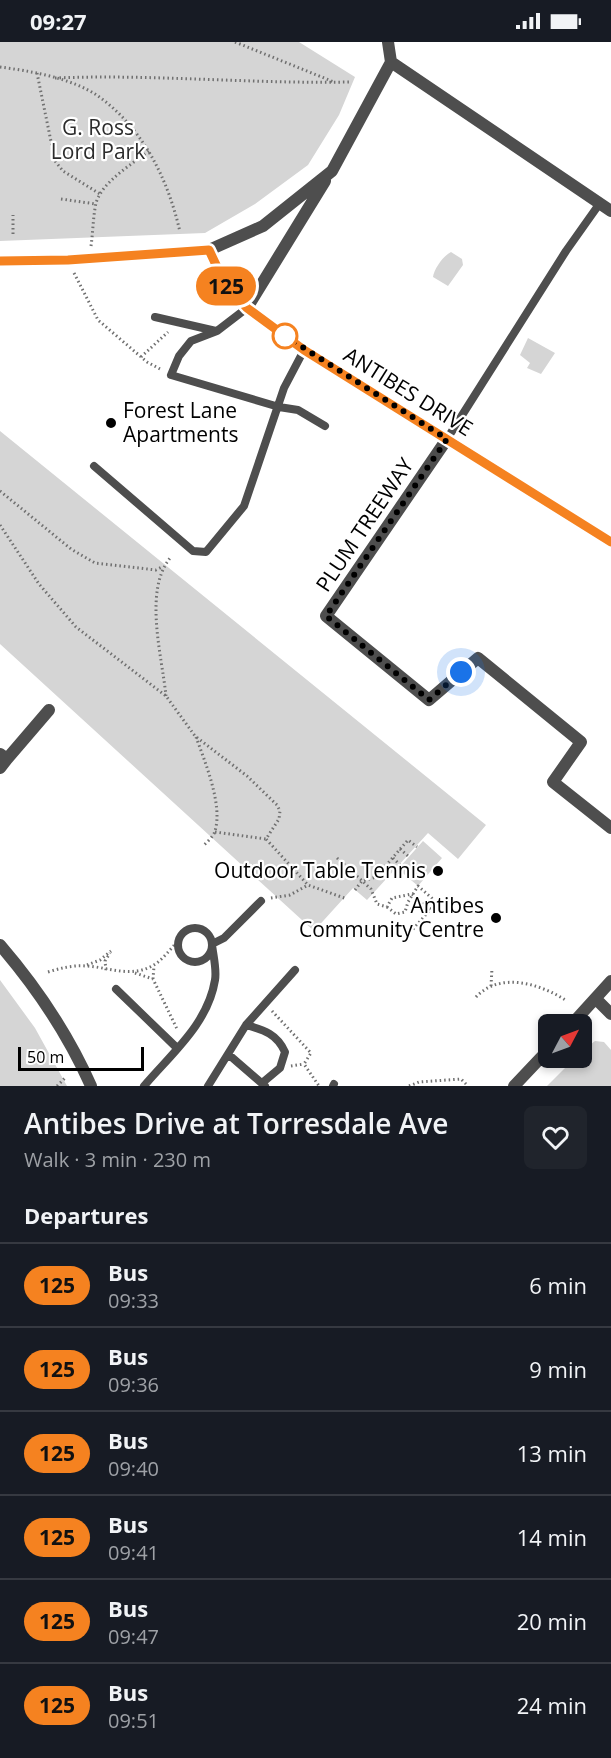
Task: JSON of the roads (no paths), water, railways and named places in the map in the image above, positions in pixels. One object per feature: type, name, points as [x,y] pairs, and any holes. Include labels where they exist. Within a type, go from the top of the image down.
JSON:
[{"type":"street","points":[[247,308],[332,171],[391,62],[388,42]]},
{"type":"street","points":[[391,62],[611,211]]},
{"type":"street","points":[[0,261],[68,260],[209,250],[263,226],[332,171]]},
{"type":"street","name":"ANTIBES DRIVE","points":[[209,250],[225,284],[247,308],[304,350],[611,542]]},
{"type":"street","name":"PLUM TREEWAY","points":[[447,439],[326,616],[429,700],[478,658],[581,742],[553,782],[611,828]]},
{"type":"street","points":[[2,760],[49,710]]},
{"type":"street","points":[[0,945],[27,976],[59,1023],[91,1086]]},
{"type":"street","points":[[582,1014],[611,981]]},
{"type":"street","points":[[596,999],[611,1014]]},
{"type":"street","points":[[514,1086],[538,1061]]},
{"type":"lane","points":[[447,439],[566,251],[600,203]]},
{"type":"lane","points":[[247,308],[217,331],[191,341],[179,356],[171,375],[279,407],[298,410],[325,426]]},
{"type":"lane","points":[[155,317],[217,331]]},
{"type":"lane","points":[[94,466],[193,551],[207,552],[244,507],[284,388],[304,350]]},
{"type":"lane","points":[[144,1086],[195,1029],[209,1003],[216,979],[212,944],[207,933],[197,928],[186,931],[179,940],[180,951],[191,961],[206,958],[212,944],[224,938],[265,899]]},
{"type":"lane","points":[[208,1086],[246,1025],[295,970]]},
{"type":"lane","points":[[116,989],[180,1045]]},
{"type":"lane","points":[[228,1054],[263,1085],[280,1068],[285,1052],[280,1041],[266,1031],[246,1025]]},
{"type":"place","name":"Forest Lane Apartments","points":[[111,423]]},
{"type":"place","name":"Outdoor Table Tennis","points":[[438,871]]},
{"type":"place","name":"Antibes Community Centre","points":[[496,918]]},
{"type":"park label","name":"G. Ross Lord Park","points":[[98,140]]}]
